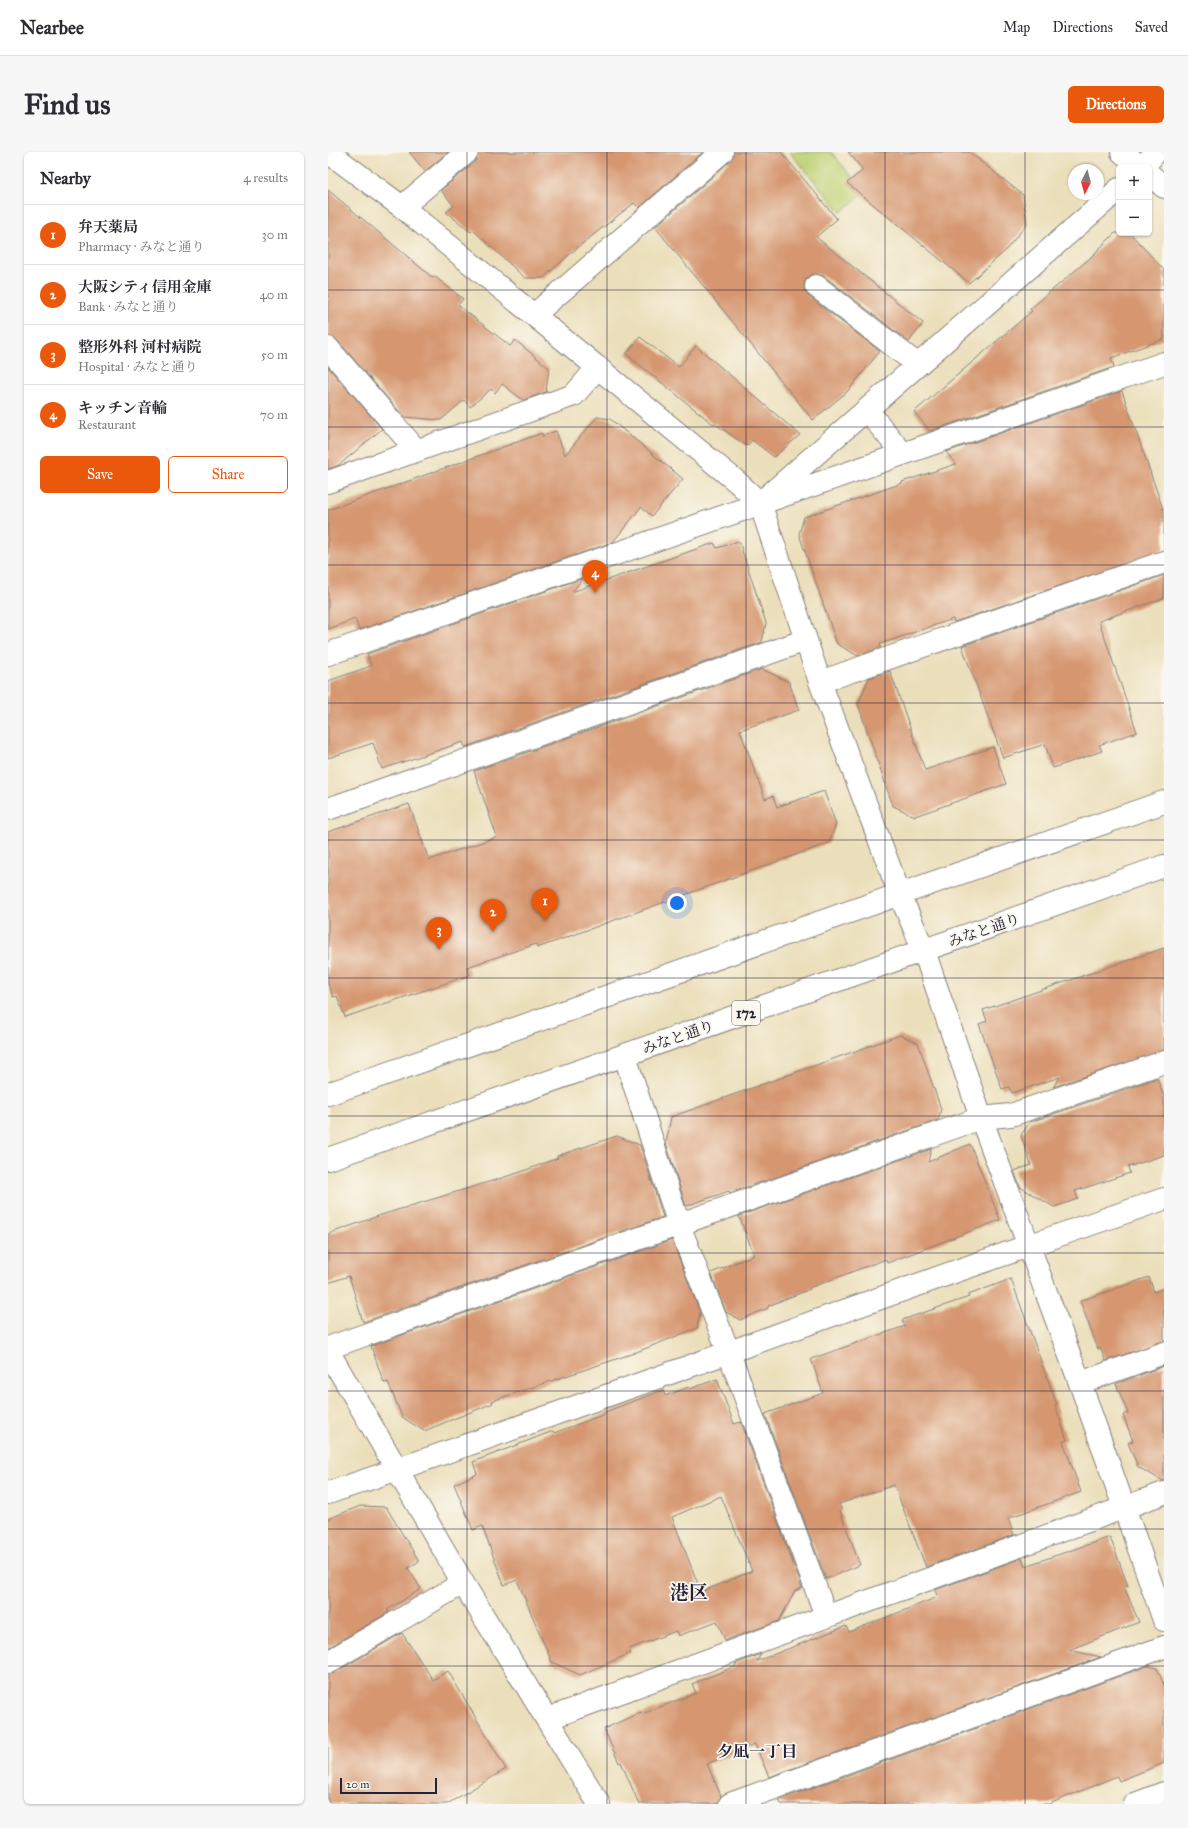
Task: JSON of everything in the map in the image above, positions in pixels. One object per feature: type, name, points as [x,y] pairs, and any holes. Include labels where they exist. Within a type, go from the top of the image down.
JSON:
[{"type":"main road","points":[[328,152],[402,207],[736,481],[760,503],[820,682],[900,895],[924,951],[981,1118],[1080,1383],[1164,1620]]},
{"type":"main road","points":[[402,207],[467,152]]},
{"type":"main road","points":[[534,315],[722,152]]},
{"type":"main road","points":[[1122,152],[1138,164]]},
{"type":"main road","points":[[1145,164],[1156,152]]},
{"type":"main road","points":[[1152,177],[1164,187]]},
{"type":"main road","points":[[760,503],[1116,192]]},
{"type":"main road","points":[[816,286],[918,365]]},
{"type":"main road","points":[[328,348],[417,451]]},
{"type":"main road","points":[[328,654],[1164,362]]},
{"type":"main road","points":[[328,482],[574,395],[598,367]]},
{"type":"main road","points":[[867,410],[903,454]]},
{"type":"main road","points":[[820,682],[1164,562]]},
{"type":"main road","points":[[328,809],[806,640]]},
{"type":"main road","points":[[328,1094],[1164,802]]},
{"type":"main road","name":"みなと通り","points":[[328,1159],[1164,866]]},
{"type":"main road","points":[[625,1056],[679,1225],[729,1353],[826,1616]]},
{"type":"main road","points":[[598,1804],[548,1719],[462,1583],[398,1470],[334,1372],[328,1350],[981,1118],[1011,1115],[1164,1062]]},
{"type":"main road","points":[[328,1493],[398,1470],[729,1353],[1028,1245],[1164,1199]]},
{"type":"main road","points":[[1080,1383],[1164,1353]]},
{"type":"main road","points":[[548,1719],[1124,1506],[1164,1493]]},
{"type":"main road","points":[[328,1662],[462,1583]]},
{"type":"main road","points":[[730,1804],[1164,1647]]},
{"type":"main road","points":[[1135,1804],[1164,1793]]},
{"type":"green space","points":[[790,152],[831,152],[865,192],[841,212]]},
{"type":"building","points":[[409,152],[448,152],[425,171]]},
{"type":"building","points":[[479,152],[703,152],[639,208],[634,203],[578,247],[543,278],[525,278],[473,230],[471,232],[446,212],[454,206],[441,190],[475,162]]},
{"type":"building","points":[[734,152],[781,152],[837,219],[816,237],[923,323],[909,342],[824,276],[817,274],[806,278],[804,285],[808,296],[880,351],[848,391],[813,420],[655,227],[730,161]]},
{"type":"building","points":[[848,152],[969,152],[1023,195],[1027,224],[1004,252],[969,283],[847,183],[863,170]]},
{"type":"building","points":[[328,190],[433,278],[434,276],[463,299],[458,305],[510,346],[515,340],[549,368],[546,392],[523,400],[502,384],[495,393],[491,389],[470,407],[464,400],[441,420],[404,417],[337,340],[328,336]]},
{"type":"building","points":[[1116,233],[1116,236],[1133,236],[1164,270],[1164,339],[1111,358],[1114,367],[930,431],[914,412],[1032,311],[1030,309],[1090,258]]},
{"type":"building","points":[[640,337],[679,367],[696,346],[800,435],[774,457],[752,440],[747,446],[714,423],[713,424],[626,354]]},
{"type":"building","points":[[328,367],[382,429],[339,465],[328,469]]},
{"type":"building","points":[[1122,391],[1164,512],[1164,550],[954,622],[953,619],[880,644],[881,647],[858,656],[837,644],[799,534],[804,517],[956,464],[946,452]]},
{"type":"building","points":[[597,417],[610,419],[683,479],[652,516],[641,507],[613,542],[359,630],[355,619],[328,629],[328,510],[542,433],[542,436],[556,431],[565,455]]},
{"type":"building","points":[[739,541],[766,623],[762,642],[465,747],[463,742],[382,769],[373,743],[328,758],[328,681],[371,666],[367,654],[583,578],[572,592],[714,543],[717,548]]},
{"type":"building","points":[[1164,575],[1164,598],[1099,621],[1137,732],[1099,745],[1102,751],[1053,768],[1045,744],[1003,758],[962,646]]},
{"type":"building","points":[[762,669],[789,682],[799,710],[740,730],[765,799],[773,796],[777,807],[824,791],[836,824],[829,843],[537,948],[536,944],[467,967],[470,975],[345,1017],[337,996],[333,997],[328,984],[328,832],[409,804],[429,860],[497,837],[474,771]]},
{"type":"building","points":[[890,671],[925,770],[993,747],[1006,784],[915,816],[893,806],[858,704],[869,678]]},
{"type":"building","points":[[1164,948],[1164,1050],[1053,1087],[1060,1077],[1012,1093],[1009,1087],[1002,1089],[979,1024],[987,1021],[983,1010]]},
{"type":"building","points":[[900,1035],[918,1043],[941,1109],[938,1120],[730,1193],[729,1191],[686,1206],[666,1143],[671,1117]]},
{"type":"building","points":[[1157,1078],[1164,1097],[1164,1155],[1128,1167],[1130,1173],[1075,1191],[1078,1199],[1054,1207],[1020,1187],[1014,1171],[1031,1165],[1021,1135],[1030,1122]]},
{"type":"building","points":[[617,1136],[640,1145],[663,1217],[363,1322],[349,1276],[328,1283],[328,1234],[381,1215],[518,1173],[558,1158],[557,1156]]},
{"type":"building","points":[[970,1144],[1000,1220],[887,1263],[886,1259],[809,1288],[810,1289],[768,1306],[768,1308],[740,1320],[726,1312],[711,1273],[754,1255],[739,1216],[931,1149],[928,1162]]},
{"type":"building","points":[[672,1240],[700,1313],[697,1328],[634,1353],[492,1401],[493,1403],[424,1431],[402,1417],[388,1382],[384,1383],[371,1346]]},
{"type":"building","points":[[1149,1277],[1154,1292],[1164,1288],[1164,1341],[1106,1361],[1100,1348],[1098,1349],[1080,1301]]},
{"type":"building","points":[[1011,1279],[1057,1405],[1055,1405],[1067,1440],[1063,1441],[1081,1492],[1008,1518],[1014,1535],[926,1567],[894,1485],[839,1504],[842,1510],[840,1511],[860,1565],[826,1579],[765,1414],[823,1393],[811,1359],[905,1326],[902,1320],[969,1297],[968,1295]]},
{"type":"building","points":[[1164,1366],[1163,1481],[1138,1467],[1128,1443],[1133,1441],[1123,1415],[1128,1413],[1116,1384]]},
{"type":"building","points":[[717,1379],[734,1424],[741,1422],[802,1588],[795,1591],[779,1621],[725,1640],[717,1621],[678,1636],[676,1631],[629,1649],[631,1653],[580,1675],[552,1662],[517,1580],[504,1585],[482,1526],[473,1530],[454,1484],[477,1474],[473,1462],[553,1431],[554,1433],[605,1414],[605,1412],[663,1390],[665,1396],[689,1387],[690,1389]],"holes":[[[721,1496],[752,1571],[701,1592],[672,1517]]]},
{"type":"building","points":[[360,1506],[386,1507],[419,1561],[408,1568],[421,1589],[387,1610],[389,1612],[328,1648],[328,1519]]},
{"type":"building","points":[[1110,1537],[1128,1586],[1124,1587],[1139,1622],[1069,1650],[1101,1657],[769,1777],[755,1744],[707,1764],[721,1796],[718,1804],[639,1804],[621,1762],[619,1763],[604,1729],[641,1712],[642,1714],[696,1693],[692,1684],[761,1654],[757,1661],[846,1626],[849,1632],[938,1597],[935,1590],[1022,1558],[1025,1566]]},
{"type":"building","points":[[402,1633],[433,1680],[448,1671],[506,1769],[447,1804],[328,1804],[328,1674],[334,1673]]},
{"type":"building","points":[[1147,1666],[1157,1668],[1164,1685],[1164,1763],[1119,1781],[1117,1776],[1049,1804],[781,1804],[779,1800]]},
{"type":"place","name":"キッチン音輪","points":[[595,593]]},
{"type":"place","name":"弁天薬局","points":[[545,921]]},
{"type":"place","name":"大阪シティ信用金庫","points":[[493,932]]},
{"type":"place","name":"整形外科 河村病院","points":[[439,950]]},
{"type":"district","name":"港区","points":[[689,1592]]},
{"type":"district","name":"夕凪一丁目","points":[[757,1751]]}]
